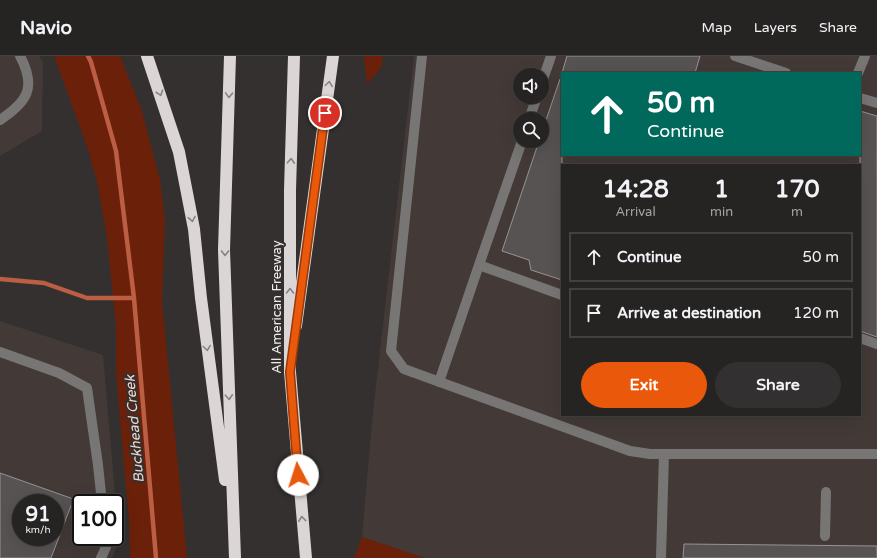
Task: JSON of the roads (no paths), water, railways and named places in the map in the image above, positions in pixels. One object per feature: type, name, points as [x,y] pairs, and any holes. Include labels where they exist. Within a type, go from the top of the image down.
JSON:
[{"type":"highway","points":[[147,56],[179,152],[194,230],[201,298],[234,544]]},
{"type":"highway","points":[[230,56],[224,250],[235,558]]},
{"type":"highway","name":"All American Freeway","points":[[294,56],[290,190],[290,372],[306,558]]},
{"type":"highway","points":[[290,372],[333,56]]},
{"type":"street","points":[[0,120],[13,111],[26,97],[29,81],[20,56]]},
{"type":"street","points":[[422,56],[391,351],[404,369],[630,451],[664,454],[877,454]]},
{"type":"street","points":[[547,68],[551,56]]},
{"type":"street","points":[[735,56],[783,72]]},
{"type":"street","points":[[858,72],[864,56]]},
{"type":"street","points":[[861,98],[877,103]]},
{"type":"street","points":[[439,382],[520,148]]},
{"type":"street","points":[[479,265],[561,295]]},
{"type":"street","points":[[861,338],[877,344]]},
{"type":"street","points":[[0,352],[59,373],[87,388],[101,494]]},
{"type":"street","points":[[661,558],[664,454]]},
{"type":"street","points":[[825,536],[826,492]]},
{"type":"street","points":[[101,558],[106,546]]},
{"type":"waterway","name":"Buckhead Creek","points":[[88,56],[116,151],[134,298],[156,558]]},
{"type":"waterway","name":"Buckhead Creek","points":[[0,279],[44,283],[87,298],[134,298]]}]
